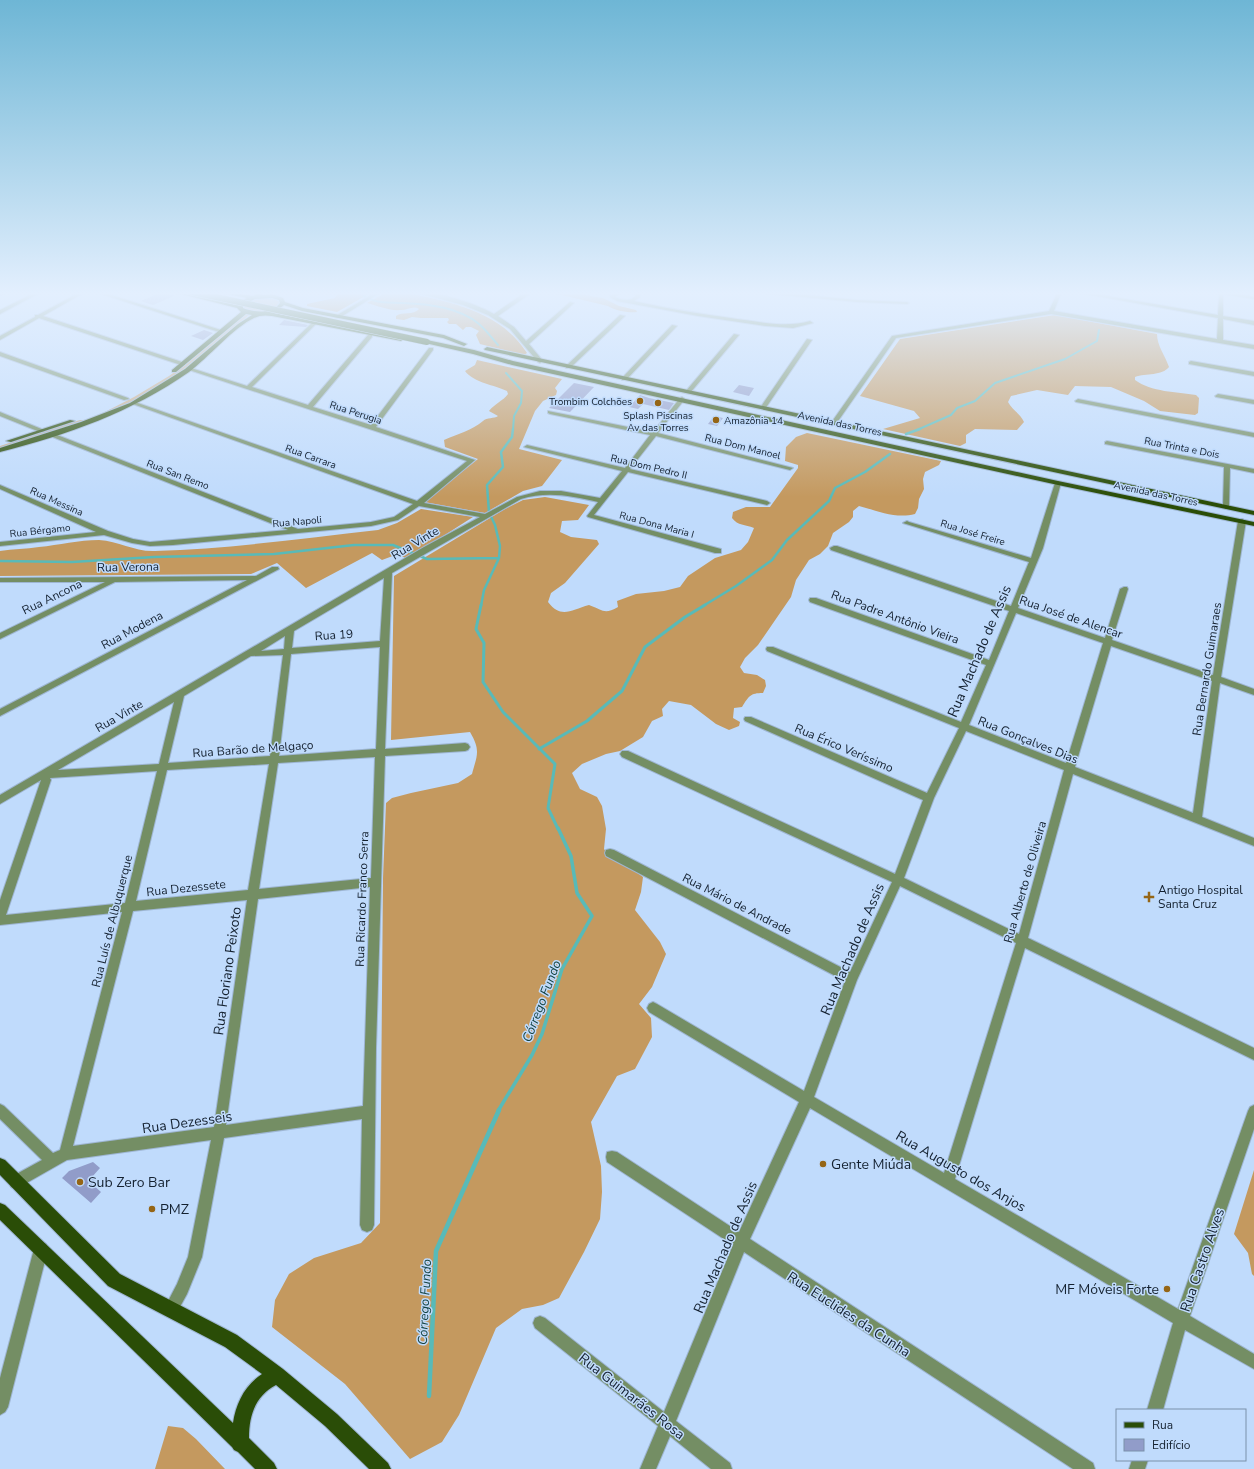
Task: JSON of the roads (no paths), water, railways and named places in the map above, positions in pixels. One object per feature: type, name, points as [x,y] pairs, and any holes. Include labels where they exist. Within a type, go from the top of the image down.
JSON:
[{"type":"main road","points":[[98,415],[186,366],[193,360]]},
{"type":"main road","points":[[0,450],[52,435],[82,421],[133,403],[194,360]]},
{"type":"main road","points":[[496,360],[512,363]]},
{"type":"main road","name":"Avenida das Torres","points":[[500,360],[1058,483],[1254,524]]},
{"type":"main road","name":"Avenida das Torres","points":[[533,360],[1254,513]]},
{"type":"main road","points":[[642,390],[637,388],[638,385],[648,384],[666,388]]},
{"type":"main road","points":[[0,443],[42,430],[82,421]]},
{"type":"main road","points":[[1055,470],[1062,473],[1064,476],[1058,483]]},
{"type":"main road","points":[[1099,491],[1095,488],[1095,482],[1125,485]]},
{"type":"main road","points":[[0,1165],[114,1280],[231,1341],[277,1374],[331,1420],[382,1469]]},
{"type":"main road","points":[[0,1210],[240,1444],[251,1452],[268,1469]]},
{"type":"main road","points":[[240,1444],[240,1422],[245,1404],[257,1388],[266,1380],[277,1374]]},
{"type":"street","points":[[16,360],[126,399]]},
{"type":"street","name":"Rua Perugia","points":[[167,360],[248,388],[472,460]]},
{"type":"street","points":[[248,388],[277,360]]},
{"type":"street","points":[[309,408],[350,360]]},
{"type":"street","points":[[372,428],[424,360]]},
{"type":"street","points":[[568,367],[576,360]]},
{"type":"street","points":[[624,379],[642,360]]},
{"type":"street","points":[[688,392],[715,360]]},
{"type":"street","points":[[762,408],[795,360]]},
{"type":"street","points":[[834,423],[878,360]]},
{"type":"street","points":[[1191,363],[1254,374]]},
{"type":"street","points":[[1218,396],[1254,402]]},
{"type":"street","points":[[603,501],[682,399]]},
{"type":"street","points":[[1078,401],[1254,435]]},
{"type":"street","name":"Rua Carrara","points":[[133,403],[418,504],[487,516]]},
{"type":"street","name":"Rua Dom Manoel","points":[[550,412],[654,434],[790,468]]},
{"type":"street","points":[[0,414],[42,430]]},
{"type":"street","name":"Rua San Remo","points":[[52,435],[296,531]]},
{"type":"street","name":"Rua Trinta e Dois","points":[[1107,443],[1254,471]]},
{"type":"street","name":"Rua Dom Pedro II","points":[[526,448],[767,503]]},
{"type":"street","name":"Rua Napoli","points":[[105,533],[132,541],[150,544],[371,524],[396,518],[418,504],[472,460]]},
{"type":"street","points":[[1226,507],[1227,466]]},
{"type":"street","name":"Rua Machado de Assis","points":[[648,1469],[668,1424],[741,1243],[807,1100],[852,979],[898,880],[929,798],[964,726],[1034,561],[1058,483]]},
{"type":"street","name":"Rua Messina","points":[[0,487],[105,533]]},
{"type":"street","name":"Rua Vinte","points":[[0,800],[413,559],[427,549],[527,494],[550,491],[561,492],[603,501]]},
{"type":"street","name":"Rua Dona Maria I","points":[[603,501],[590,516],[718,551]]},
{"type":"street","name":"Rua Bernardo Guimaraes","points":[[1197,820],[1216,680],[1242,521]]},
{"type":"street","name":"Rua José Freire","points":[[907,523],[1034,561]]},
{"type":"street","name":"Rua Bérgamo","points":[[0,544],[105,533]]},
{"type":"street","name":"Rua José de Alencar","points":[[834,548],[1254,692]]},
{"type":"street","name":"Rua Modena","points":[[0,713],[275,569]]},
{"type":"street","name":"Rua Ricardo Franco Serra","points":[[367,1225],[368,1112],[375,882],[383,644],[388,573]]},
{"type":"street","name":"Rua Verona","points":[[0,580],[257,578]]},
{"type":"street","name":"Rua Ancona","points":[[0,636],[114,580]]},
{"type":"street","name":"Rua Alberto de Oliveira","points":[[948,1181],[1022,941],[1069,770],[1124,589]]},
{"type":"street","name":"Rua Padre Antônio Vieira","points":[[813,600],[991,664]]},
{"type":"street","name":"Rua Floriano Peixoto","points":[[171,1309],[182,1289],[195,1257],[219,1133],[253,894],[274,760],[290,630]]},
{"type":"street","name":"Rua 19","points":[[287,651],[383,644]]},
{"type":"street","name":"Rua Gonçalves Dias","points":[[770,649],[964,726],[1069,770],[1254,842]]},
{"type":"street","name":"Rua Vinte","points":[[250,654],[287,651]]},
{"type":"street","name":"Rua Luís de Albuquerque","points":[[65,1154],[130,907],[180,694]]},
{"type":"street","name":"Rua Érico Veríssimo","points":[[748,720],[929,798]]},
{"type":"street","name":"Rua Barão de Melgaço","points":[[43,775],[465,747]]},
{"type":"street","points":[[625,754],[898,880],[1254,1054]]},
{"type":"street","points":[[0,916],[46,780],[43,775]]},
{"type":"street","name":"Rua Mário de Andrade","points":[[610,853],[852,979]]},
{"type":"street","name":"Rua Dezessete","points":[[0,920],[375,882]]},
{"type":"street","name":"Rua Augusto dos Anjos","points":[[653,1008],[1254,1362]]},
{"type":"street","points":[[0,1110],[52,1161]]},
{"type":"street","name":"Rua Castro Alves","points":[[1155,1409],[1181,1320],[1254,1111]]},
{"type":"street","name":"Rua Dezesseis","points":[[16,1182],[65,1154],[368,1112]]},
{"type":"street","name":"Rua Euclides da Cunha","points":[[612,1157],[1087,1469]]},
{"type":"street","points":[[0,1407],[41,1249]]},
{"type":"street","name":"Rua Guimarães Rosa","points":[[540,1323],[724,1469]]},
{"type":"waterway","points":[[917,430],[951,415],[957,408],[975,401],[995,383],[1063,360]]},
{"type":"waterway","name":"Córrego Fundo","points":[[506,373],[522,391],[521,403],[514,416],[513,430]]},
{"type":"waterway","name":"Córrego Fundo","points":[[499,558],[500,546],[495,525],[489,512],[487,485],[503,467],[501,452],[512,437],[513,429]]},
{"type":"waterway","points":[[906,434],[920,429]]},
{"type":"waterway","points":[[703,606],[736,586],[772,560],[787,540],[829,501],[835,488],[865,472],[890,454]]},
{"type":"waterway","points":[[0,561],[72,562],[154,557],[274,554],[354,545],[393,545],[427,559],[499,558]]},
{"type":"waterway","name":"Córrego Fundo","points":[[481,606],[484,590],[499,558]]},
{"type":"waterway","name":"Córrego Fundo","points":[[481,605],[476,629],[484,643],[483,682],[503,712],[540,749]]},
{"type":"waterway","points":[[540,749],[587,721],[622,691],[645,647],[685,617],[705,605]]},
{"type":"waterway","name":"Córrego Fundo","points":[[540,749],[555,764],[548,808],[558,829]]},
{"type":"waterway","name":"Córrego Fundo","points":[[498,1111],[532,1055],[542,1034],[562,969],[592,916],[577,893],[571,856],[558,828]]},
{"type":"waterway","name":"Córrego Fundo","points":[[429,1396],[436,1251],[499,1110]]},
{"type":"place","name":"Trombim Colchões","points":[[640,401]]},
{"type":"place","name":"Splash Piscinas Av das Torres","points":[[658,403]]},
{"type":"place","name":"Amazônia 14","points":[[716,420]]},
{"type":"place","name":"Antigo Hospital Santa Cruz","points":[[1149,897]]},
{"type":"place","name":"Gente Miúda","points":[[823,1164]]},
{"type":"place","name":"Sub Zero Bar","points":[[80,1182]]},
{"type":"place","name":"PMZ","points":[[152,1209]]},
{"type":"place","name":"MF Móveis Forte","points":[[1167,1289]]}]
